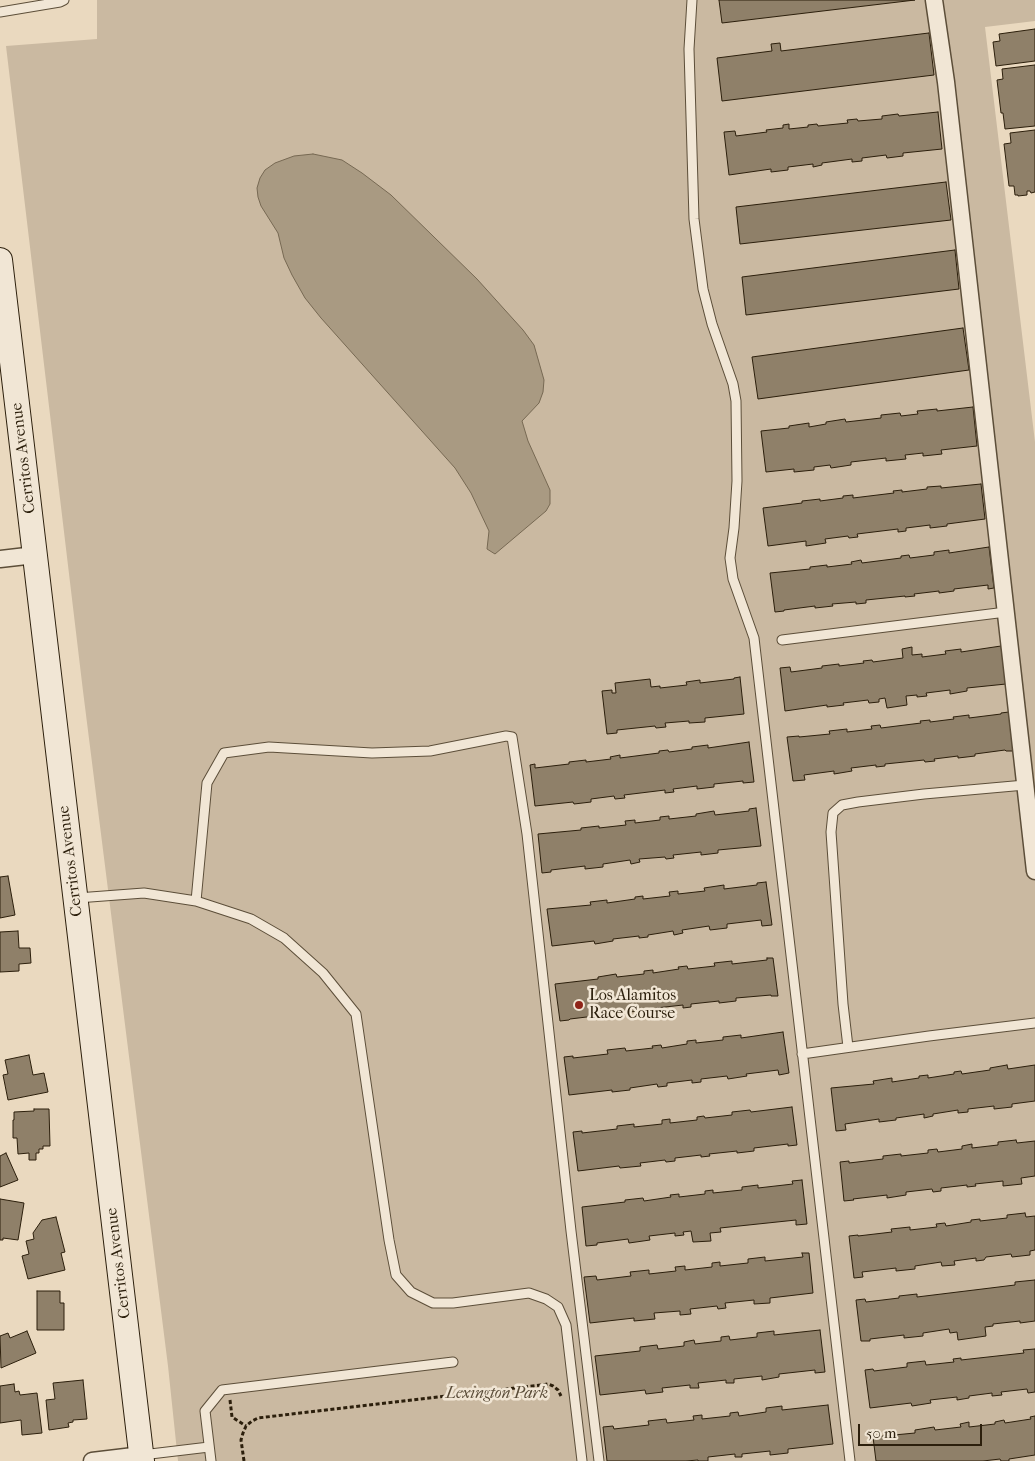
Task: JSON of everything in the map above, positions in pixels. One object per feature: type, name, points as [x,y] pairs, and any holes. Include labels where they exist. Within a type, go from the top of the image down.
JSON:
[{"type":"main road","name":"Cerritos Avenue","points":[[0,260],[142,1458]]},
{"type":"street","points":[[934,0],[946,82],[1035,871]]},
{"type":"street","points":[[0,559],[35,555]]},
{"type":"street","points":[[92,1461],[142,1458]]},
{"type":"lane","points":[[0,12],[64,0]]},
{"type":"lane","points":[[692,0],[689,49],[694,219],[703,289],[712,324],[733,384],[736,401],[737,481],[730,558],[733,579],[754,638],[850,1461]]},
{"type":"lane","points":[[782,640],[1006,612]]},
{"type":"lane","points":[[196,901],[208,783],[224,753],[268,747],[372,753],[430,751],[506,736],[512,737],[527,834],[598,1461]]},
{"type":"lane","points":[[848,1047],[843,1004],[831,832],[833,812],[842,805],[858,802],[1026,785]]},
{"type":"lane","points":[[76,898],[144,893],[196,901],[251,919],[284,938],[323,973],[356,1014],[388,1240],[396,1275],[412,1292],[432,1302],[453,1303],[529,1293],[546,1299],[558,1307],[566,1325],[582,1461]]},
{"type":"lane","points":[[802,1054],[929,1036],[1035,1024]]},
{"type":"lane","points":[[211,1461],[205,1411],[222,1390],[452,1362]]},
{"type":"lane","points":[[142,1458],[209,1447]]},
{"type":"path","points":[[243,1461],[241,1440],[243,1433],[246,1426],[258,1418],[548,1384],[558,1390],[562,1405]]},
{"type":"path","points":[[229,1389],[232,1417],[246,1426]]},
{"type":"green space","name":"Los Alamitos Race Course","points":[[97,0],[1035,0],[1035,21],[985,27],[1035,442],[1035,1461],[178,1461],[168,1366],[83,691],[6,46],[97,39]]},
{"type":"shaded area","points":[[313,154],[342,160],[391,195],[477,279],[534,345],[544,380],[543,392],[539,403],[522,421],[528,441],[550,490],[550,504],[546,511],[495,554],[487,549],[489,531],[471,493],[455,468],[321,318],[305,298],[284,258],[278,233],[261,206],[257,188],[265,170],[275,163],[294,156]]},
{"type":"building","points":[[719,0],[915,0],[722,23]]},
{"type":"building","points":[[1035,29],[1035,61],[996,66],[993,42],[1000,41],[999,34]]},
{"type":"building","points":[[929,33],[934,75],[722,101],[717,58],[772,51],[771,44],[780,43],[781,51]]},
{"type":"building","points":[[1035,65],[1035,126],[1005,129],[997,80],[1003,79],[1002,69]]},
{"type":"building","points":[[938,112],[942,149],[903,153],[903,156],[887,158],[886,155],[862,158],[862,161],[852,162],[852,159],[822,163],[822,165],[813,167],[813,164],[788,167],[788,170],[771,172],[771,169],[729,175],[724,132],[735,131],[736,136],[767,132],[766,130],[783,128],[783,125],[789,124],[789,129],[817,124],[818,126],[848,123],[847,120],[882,119],[882,116],[898,114],[899,116]]},
{"type":"building","points":[[1035,130],[1035,192],[1027,191],[1027,195],[1018,196],[1015,195],[1014,186],[1009,186],[1004,144],[1011,143],[1010,133]]},
{"type":"building","points":[[946,182],[951,220],[740,244],[736,207]]},
{"type":"building","points":[[955,250],[959,289],[746,315],[742,277]]},
{"type":"building","points":[[963,328],[969,370],[758,399],[752,357]]},
{"type":"building","points":[[973,407],[977,446],[941,450],[942,454],[923,456],[923,453],[905,455],[906,459],[886,461],[886,458],[851,462],[851,465],[831,468],[830,465],[814,467],[814,470],[794,472],[794,469],[766,472],[761,431],[789,428],[789,426],[809,423],[809,427],[845,419],[846,422],[881,418],[881,415],[900,413],[901,416],[918,414],[917,411]]},
{"type":"building","points":[[981,484],[985,519],[930,528],[930,525],[906,528],[906,531],[898,532],[898,529],[857,534],[858,537],[849,538],[848,536],[825,539],[826,543],[806,546],[806,541],[768,546],[763,508],[802,503],[802,501],[843,498],[843,496],[853,495],[853,498],[894,493],[893,491],[902,490],[902,492],[927,489],[927,487],[941,486],[941,488]]},
{"type":"building","points":[[989,547],[994,588],[988,589],[988,585],[954,589],[954,591],[939,593],[939,591],[914,594],[915,596],[866,600],[866,603],[832,604],[833,606],[815,608],[815,606],[775,612],[770,573],[810,569],[810,567],[827,565],[827,567],[852,564],[851,562],[861,560],[862,563],[901,558],[901,556],[909,555],[910,558],[934,555],[934,552],[949,550],[949,553]]},
{"type":"building","points":[[1001,646],[1006,684],[967,688],[967,691],[950,694],[950,690],[926,693],[927,696],[906,696],[907,705],[887,708],[885,698],[879,699],[879,702],[869,703],[868,700],[843,703],[844,705],[827,707],[827,705],[785,711],[780,668],[790,667],[791,672],[822,668],[822,666],[839,664],[839,666],[864,663],[863,661],[872,660],[873,662],[903,658],[902,649],[912,647],[912,655],[922,654],[922,657],[946,654],[945,651],[961,649],[961,652]]},
{"type":"building","points":[[740,677],[744,714],[705,718],[705,722],[665,723],[666,727],[656,728],[655,726],[617,730],[617,733],[607,734],[602,691],[612,690],[612,693],[616,693],[615,683],[650,679],[651,687],[660,686],[660,688],[687,685],[686,682],[700,680],[700,683]]},
{"type":"building","points":[[1009,712],[1014,751],[1005,750],[975,754],[975,756],[934,759],[935,761],[925,762],[924,760],[885,764],[885,766],[876,767],[876,765],[851,768],[852,771],[834,774],[834,771],[804,775],[805,780],[793,781],[787,737],[830,734],[829,731],[847,729],[847,732],[872,729],[871,726],[880,725],[881,728],[921,723],[920,721],[930,720],[930,722],[954,719],[953,717],[969,715],[969,718]]},
{"type":"building","points":[[749,742],[754,782],[743,783],[743,781],[714,784],[714,787],[697,789],[697,786],[673,789],[674,792],[665,793],[665,790],[624,795],[625,798],[615,799],[614,796],[591,799],[591,802],[535,806],[530,765],[535,764],[535,768],[569,764],[569,762],[611,759],[610,757],[620,755],[620,758],[659,753],[659,751],[668,750],[669,752],[708,745],[708,748]]},
{"type":"building","points":[[756,808],[761,846],[718,850],[718,853],[701,855],[701,852],[673,855],[674,858],[666,859],[665,857],[639,859],[640,862],[631,864],[630,860],[603,864],[603,867],[585,869],[585,866],[551,870],[551,872],[542,873],[538,834],[581,830],[581,828],[599,826],[599,828],[626,825],[625,821],[635,820],[635,823],[660,820],[660,817],[669,816],[669,819],[696,816],[696,814],[714,811],[715,815],[749,811],[749,809]]},
{"type":"building","points":[[8,876],[15,915],[0,918],[0,877]]},
{"type":"building","points":[[766,882],[772,925],[762,926],[761,920],[727,924],[727,928],[710,930],[709,926],[682,930],[683,933],[674,935],[673,931],[648,935],[648,937],[639,938],[639,936],[613,939],[613,941],[595,944],[594,941],[552,946],[547,909],[591,905],[590,902],[607,900],[607,903],[643,896],[643,899],[670,896],[669,892],[678,891],[678,894],[705,891],[704,888],[724,885],[724,889]]},
{"type":"building","points":[[18,931],[19,948],[30,948],[31,963],[19,964],[19,971],[0,972],[0,932]]},
{"type":"building","points":[[767,958],[773,958],[778,996],[736,998],[736,1001],[691,1004],[691,1007],[683,1008],[683,1005],[656,1008],[657,1012],[649,1013],[648,1010],[621,1013],[621,1016],[603,1018],[603,1015],[560,1021],[555,984],[598,979],[598,977],[616,974],[617,977],[644,974],[644,971],[653,970],[653,973],[679,969],[678,967],[687,966],[688,969],[715,966],[714,963],[732,961],[732,964],[767,960]]},
{"type":"building","points":[[783,1032],[789,1073],[779,1075],[778,1070],[746,1074],[747,1076],[728,1079],[727,1076],[701,1079],[701,1082],[692,1083],[692,1080],[667,1083],[667,1086],[658,1087],[657,1084],[630,1088],[630,1090],[569,1095],[564,1057],[573,1056],[573,1058],[608,1054],[607,1050],[625,1048],[626,1051],[653,1048],[652,1046],[661,1045],[662,1048],[687,1044],[687,1041],[696,1040],[696,1043],[723,1040],[723,1037],[741,1035],[741,1038]]},
{"type":"building","points":[[29,1055],[33,1075],[44,1073],[48,1092],[8,1100],[3,1075],[8,1074],[5,1060]]},
{"type":"building","points":[[1007,1065],[1008,1069],[1035,1065],[1035,1101],[1012,1104],[1012,1107],[994,1109],[994,1106],[968,1109],[968,1112],[958,1113],[958,1110],[933,1114],[933,1116],[924,1118],[924,1114],[896,1118],[896,1120],[879,1122],[879,1119],[845,1124],[846,1130],[836,1131],[831,1088],[874,1084],[873,1081],[892,1078],[892,1082],[919,1078],[919,1076],[928,1075],[928,1078],[954,1074],[954,1072],[961,1071],[962,1074],[990,1070],[990,1068]]},
{"type":"building","points":[[792,1107],[797,1145],[788,1146],[788,1144],[754,1148],[754,1151],[737,1153],[737,1151],[709,1154],[710,1156],[701,1157],[701,1155],[675,1158],[675,1161],[666,1162],[665,1160],[640,1163],[641,1166],[620,1168],[619,1166],[578,1171],[573,1132],[582,1131],[582,1133],[617,1129],[617,1126],[634,1124],[634,1127],[662,1124],[662,1120],[670,1119],[670,1123],[697,1120],[697,1117],[704,1116],[705,1118],[732,1115],[732,1112],[750,1110],[751,1112]]},
{"type":"building","points":[[34,1109],[49,1109],[50,1146],[43,1146],[43,1149],[39,1149],[39,1153],[36,1153],[36,1160],[29,1160],[29,1153],[18,1154],[17,1138],[13,1138],[13,1120],[14,1112],[34,1111]]},
{"type":"building","points":[[1016,1140],[1017,1143],[1035,1141],[1035,1176],[1021,1178],[1022,1184],[1003,1186],[1003,1181],[975,1184],[976,1186],[967,1187],[967,1185],[941,1188],[941,1191],[933,1192],[932,1189],[906,1192],[906,1195],[887,1198],[887,1195],[844,1201],[840,1162],[849,1161],[849,1163],[883,1159],[883,1156],[928,1153],[928,1150],[937,1149],[938,1152],[962,1149],[962,1146],[972,1144],[972,1148],[998,1145],[998,1142]]},
{"type":"building","points":[[6,1153],[18,1180],[0,1187],[0,1156]]},
{"type":"building","points":[[802,1180],[807,1224],[796,1225],[796,1220],[720,1228],[721,1232],[710,1233],[711,1241],[693,1242],[691,1231],[683,1232],[684,1235],[675,1236],[675,1233],[649,1236],[650,1240],[629,1243],[628,1239],[586,1246],[582,1207],[643,1198],[644,1201],[679,1194],[679,1197],[705,1194],[705,1191],[713,1190],[713,1193],[742,1190],[742,1187],[758,1185],[758,1188],[793,1184],[792,1181]]},
{"type":"building","points":[[0,1199],[24,1203],[18,1240],[3,1238],[3,1240],[0,1240]]},
{"type":"building","points":[[1025,1213],[1026,1217],[1035,1216],[1035,1250],[1030,1251],[1030,1255],[1012,1257],[1011,1254],[986,1257],[984,1260],[976,1261],[976,1258],[954,1261],[955,1265],[942,1266],[941,1262],[915,1266],[915,1269],[896,1271],[896,1268],[862,1272],[863,1277],[854,1278],[849,1236],[892,1232],[891,1229],[910,1227],[910,1230],[937,1227],[936,1224],[945,1223],[946,1226],[971,1222],[971,1220],[1007,1218],[1007,1215]]},
{"type":"building","points":[[56,1217],[65,1252],[61,1253],[65,1270],[28,1279],[22,1256],[29,1254],[26,1241],[34,1239],[33,1233],[42,1220]]},
{"type":"building","points":[[802,1253],[809,1253],[813,1293],[770,1298],[770,1303],[754,1304],[754,1300],[725,1303],[726,1308],[718,1309],[717,1306],[690,1309],[691,1314],[680,1315],[680,1311],[654,1313],[655,1319],[634,1321],[634,1318],[590,1323],[584,1277],[596,1276],[597,1280],[631,1276],[630,1272],[649,1270],[649,1274],[676,1271],[675,1267],[685,1266],[685,1270],[712,1267],[712,1263],[720,1262],[720,1266],[748,1263],[748,1259],[765,1257],[765,1261],[803,1257]]},
{"type":"building","points":[[1035,1280],[1035,1321],[993,1324],[993,1326],[985,1327],[986,1336],[958,1340],[957,1332],[950,1333],[949,1329],[923,1333],[923,1336],[904,1338],[904,1335],[861,1341],[856,1300],[865,1299],[866,1302],[917,1294],[917,1297],[1015,1285],[1015,1282]]},
{"type":"building","points":[[37,1291],[60,1291],[60,1303],[64,1303],[64,1330],[37,1330]]},
{"type":"building","points":[[820,1330],[825,1372],[815,1373],[815,1370],[779,1374],[779,1377],[762,1380],[762,1376],[734,1379],[734,1383],[726,1383],[726,1380],[698,1383],[699,1388],[690,1388],[690,1385],[662,1388],[663,1392],[646,1394],[645,1390],[600,1395],[595,1356],[640,1351],[640,1347],[657,1345],[658,1349],[684,1346],[684,1342],[694,1340],[695,1344],[721,1341],[721,1337],[729,1336],[730,1340],[757,1337],[757,1333],[774,1331],[774,1335]]},
{"type":"building","points":[[27,1331],[36,1353],[1,1368],[0,1336],[8,1333],[10,1338]]},
{"type":"building","points":[[1035,1349],[1035,1392],[1028,1393],[1027,1389],[1001,1392],[1002,1395],[992,1396],[992,1393],[969,1396],[969,1398],[957,1400],[957,1397],[930,1400],[931,1403],[912,1406],[911,1403],[870,1408],[865,1370],[873,1369],[874,1371],[907,1367],[907,1363],[925,1361],[926,1365],[954,1362],[953,1359],[961,1358],[961,1360],[1024,1353],[1023,1350]]},
{"type":"building","points":[[83,1380],[87,1419],[73,1420],[73,1422],[68,1423],[69,1427],[49,1430],[46,1400],[55,1399],[53,1383]]},
{"type":"building","points":[[14,1384],[15,1392],[19,1391],[20,1395],[37,1393],[42,1433],[22,1435],[21,1420],[0,1423],[0,1386]]},
{"type":"building","points":[[828,1405],[833,1444],[788,1449],[788,1453],[770,1455],[770,1451],[742,1454],[742,1457],[735,1457],[735,1454],[708,1457],[708,1461],[607,1461],[603,1427],[613,1426],[614,1429],[649,1425],[648,1421],[666,1419],[667,1423],[694,1420],[693,1416],[702,1415],[702,1419],[730,1416],[730,1413],[738,1412],[739,1416],[766,1412],[766,1408],[782,1406],[782,1410]]},
{"type":"building","points":[[1035,1416],[1035,1455],[1009,1459],[1009,1461],[1001,1461],[1000,1459],[983,1461],[876,1461],[873,1437],[915,1433],[915,1430],[934,1427],[935,1430],[961,1427],[960,1424],[969,1422],[969,1427],[995,1424],[995,1422],[1004,1420],[1005,1423],[1031,1419],[1030,1417]]},
{"type":"place","name":"Los Alamitos Race Course","points":[[579,1005]]},
{"type":"park label","name":"Lexington Park","points":[[497,1394]]}]
